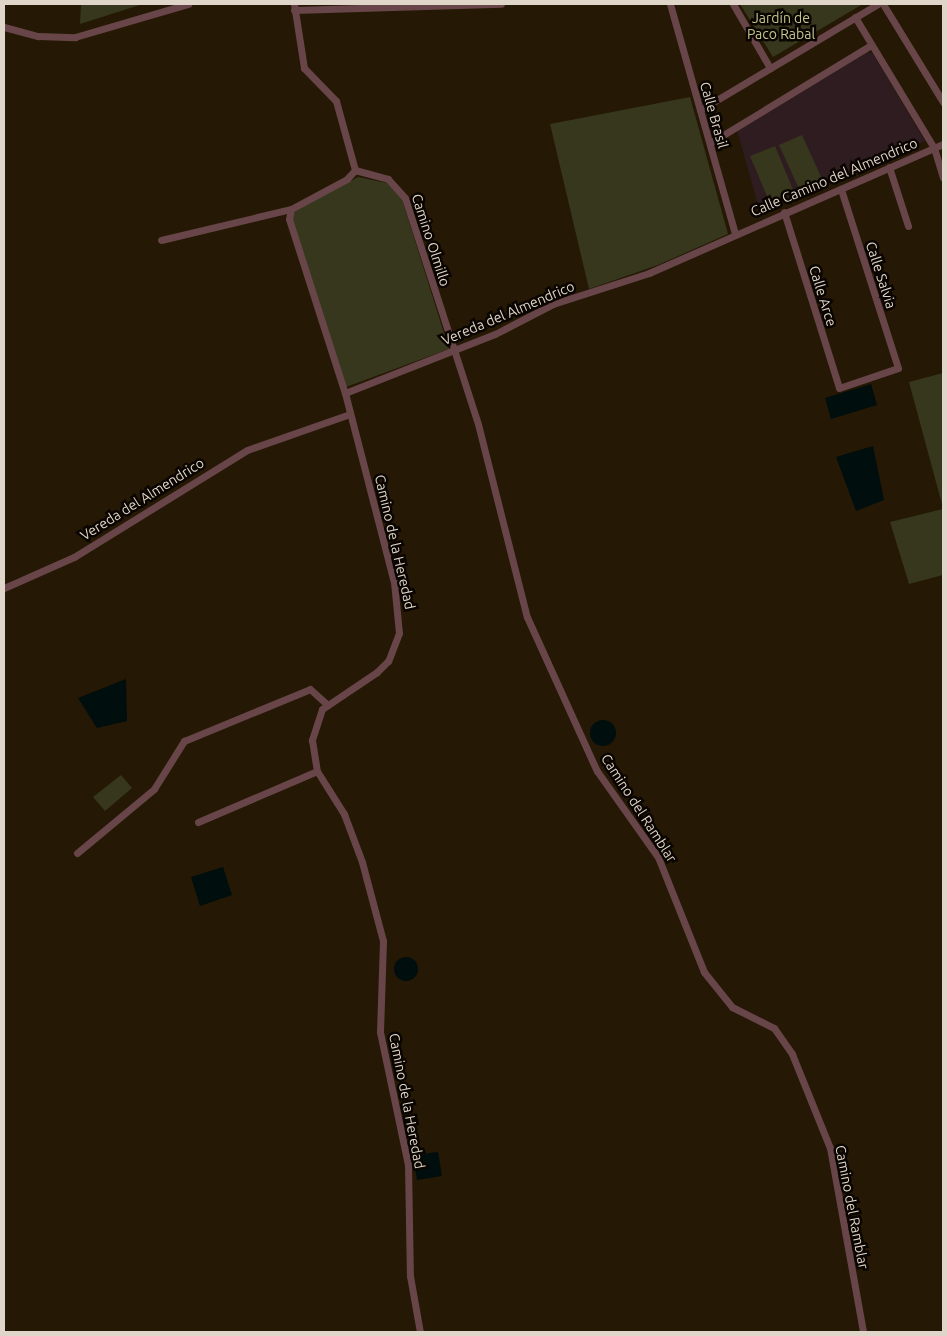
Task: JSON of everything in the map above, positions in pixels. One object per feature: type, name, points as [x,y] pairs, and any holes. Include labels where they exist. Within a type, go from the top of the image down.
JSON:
[{"type":"street","points":[[4,27],[38,36],[75,37],[169,7],[188,4]]},
{"type":"street","points":[[162,240],[291,210],[347,180],[355,170],[336,101],[304,68],[294,7],[501,4]]},
{"type":"street","name":"Calle Brasil","points":[[670,4],[735,233]]},
{"type":"street","points":[[733,4],[770,68]]},
{"type":"street","points":[[700,110],[878,4]]},
{"type":"street","points":[[883,4],[943,102]]},
{"type":"street","points":[[855,17],[934,148],[943,178]]},
{"type":"street","points":[[710,143],[871,45]]},
{"type":"street","name":"Calle Camino del Almendrico","points":[[735,233],[943,144]]},
{"type":"street","points":[[889,167],[908,226]]},
{"type":"street","name":"Camino Olmillo","points":[[355,170],[388,179],[405,198],[452,350]]},
{"type":"street","name":"Calle Salvia","points":[[839,388],[898,368],[841,189]]},
{"type":"street","name":"Camino de la Heredad","points":[[291,210],[289,219],[346,393],[394,582],[399,633],[388,661],[378,672],[328,705],[312,732],[318,771],[352,835],[383,941],[380,1032],[408,1165],[410,1276],[420,1332]]},
{"type":"street","name":"Calle Arce","points":[[784,212],[839,388]]},
{"type":"street","name":"Vereda del Almendrico","points":[[346,393],[452,350],[553,304],[649,273],[735,233]]},
{"type":"street","name":"Camino del Ramblar","points":[[452,350],[478,424],[527,617],[597,771],[658,857],[704,972],[732,1007],[774,1028],[792,1054],[830,1148],[863,1332]]},
{"type":"street","name":"Vereda del Almendrico","points":[[4,588],[74,556],[247,450],[350,414]]},
{"type":"street","points":[[77,854],[154,789],[184,741],[310,688],[328,705]]},
{"type":"street","points":[[198,822],[318,771]]},
{"type":"shaded area","points":[[867,52],[873,54],[925,141],[760,212],[737,130]]},
{"type":"shaded area","points":[[871,384],[877,405],[831,419],[825,398]]},
{"type":"shaded area","points":[[873,446],[884,500],[856,511],[836,457]]},
{"type":"shaded area","points":[[126,679],[127,721],[97,728],[78,698]]},
{"type":"shaded area","points":[[603,720],[612,724],[616,733],[612,742],[603,746],[594,742],[590,733],[594,724]]},
{"type":"shaded area","points":[[223,867],[232,895],[200,906],[191,877]]},
{"type":"shaded area","points":[[406,957],[415,960],[418,969],[415,978],[406,981],[397,978],[394,969],[397,960]]},
{"type":"shaded area","points":[[438,1152],[442,1176],[417,1180],[413,1155]]},
{"type":"green space","points":[[81,4],[143,4],[80,24]]},
{"type":"green space","name":"Jardín de Paco Rabal","points":[[740,4],[863,4],[773,57]]},
{"type":"green space","points":[[690,97],[728,234],[658,265],[589,289],[550,124]]},
{"type":"green space","points":[[802,135],[822,179],[799,189],[779,145]]},
{"type":"green space","points":[[775,146],[794,192],[770,203],[750,156]]},
{"type":"green space","points":[[358,177],[387,183],[401,196],[449,349],[346,387],[292,218],[296,210]]},
{"type":"green space","points":[[943,373],[943,508],[909,382]]},
{"type":"green space","points":[[943,509],[943,575],[909,584],[890,522]]},
{"type":"green space","points":[[121,775],[132,788],[105,811],[93,797]]}]
